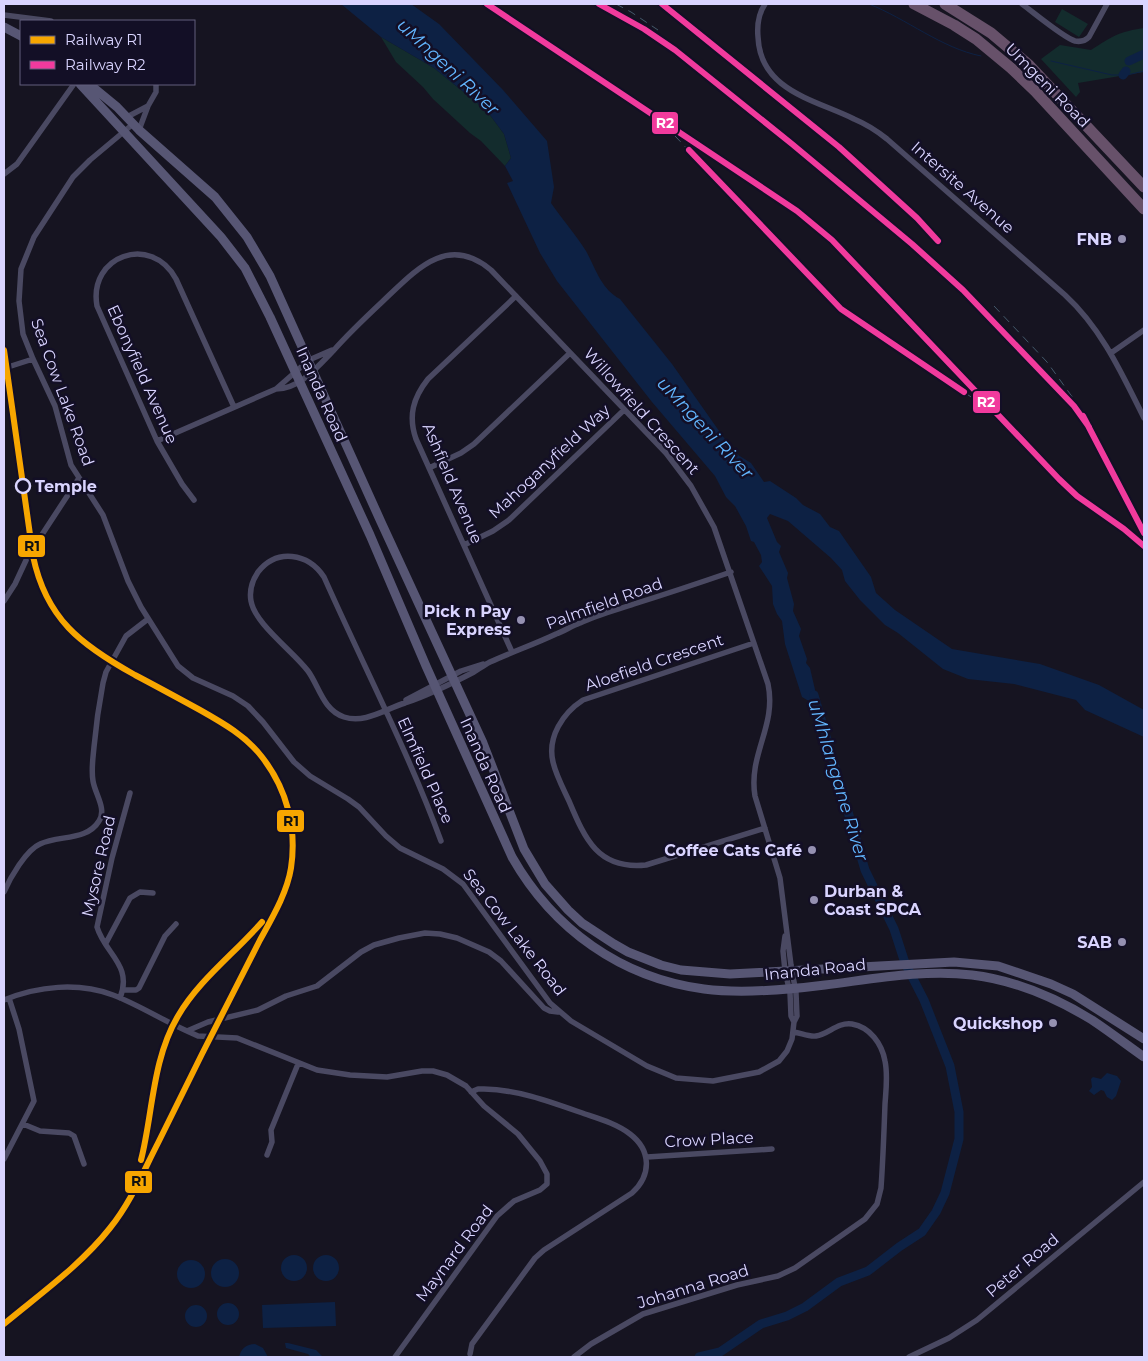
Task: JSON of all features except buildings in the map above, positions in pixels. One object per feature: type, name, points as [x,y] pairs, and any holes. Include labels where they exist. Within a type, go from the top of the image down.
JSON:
[{"type":"highway","name":"Umgeni Road","points":[[914,4],[976,39],[1011,68],[1035,91],[1144,209]]},
{"type":"highway","name":"Umgeni Road","points":[[945,4],[991,33],[1029,65],[1144,187]]},
{"type":"main road","points":[[4,26],[20,35]]},
{"type":"main road","name":"Inanda Road","points":[[81,85],[221,237],[245,268],[295,370],[370,535],[432,689],[512,857],[526,880],[546,905],[576,935],[590,946],[641,973],[673,983],[704,989],[739,991],[792,988],[933,974],[971,975],[999,980],[1058,1001],[1094,1021],[1144,1058]]},
{"type":"main road","name":"Inanda Road","points":[[90,85],[215,197],[239,226],[270,276],[483,743],[524,849],[545,884],[568,910],[597,934],[614,944],[661,965],[680,970],[713,974],[930,962],[969,962],[998,966],[1030,976],[1080,997],[1144,1039]]},
{"type":"street","name":"Intersite Avenue","points":[[764,4],[758,29],[758,43],[762,57],[776,80],[791,92],[856,119],[892,143],[1072,301],[1092,324],[1111,353],[1144,418]]},
{"type":"street","points":[[1022,4],[1070,39],[1079,42],[1090,37],[1107,4]]},
{"type":"street","points":[[4,15],[43,20]]},
{"type":"street","points":[[4,174],[17,164],[73,85]]},
{"type":"street","name":"Sea Cow Lake Road","points":[[156,85],[156,92],[148,106],[133,124],[95,155],[73,177],[34,237],[25,258],[20,280],[19,313],[23,334],[54,406],[71,465],[103,515],[128,581],[173,660],[184,673],[233,696],[248,706],[294,762],[310,776],[359,807],[400,848],[443,869],[463,884],[545,996],[558,1012],[571,1021],[658,1071],[676,1078],[699,1081],[743,1077],[766,1070],[783,1056],[790,1045],[794,1032]]},
{"type":"street","name":"Sea Cow Lake Road","points":[[133,124],[148,106]]},
{"type":"street","name":"Ebonyfield Avenue","points":[[194,500],[182,484],[158,441],[97,306],[95,291],[100,276],[112,263],[124,256],[149,255],[158,258],[171,270],[234,406]]},
{"type":"street","name":"Willowfield Crescent","points":[[158,441],[234,406],[276,389],[283,389],[299,381],[313,371],[425,263],[437,258],[455,255],[476,260],[492,270],[669,458],[691,486],[714,527],[731,572],[770,696],[767,726],[756,758],[753,774],[755,796],[780,878],[786,929],[788,970],[792,988],[791,1016],[794,1022],[794,1032]]},
{"type":"street","name":"Ashfield Avenue","points":[[512,652],[416,439],[412,428],[412,410],[418,392],[428,379],[516,296]]},
{"type":"street","points":[[1111,353],[1144,330]]},
{"type":"street","name":"Willowfield Crescent","points":[[276,389],[295,370],[309,360],[333,350]]},
{"type":"street","points":[[429,468],[461,454],[474,444],[570,353]]},
{"type":"street","points":[[8,366],[33,359]]},
{"type":"street","name":"Mahoganyfield Way","points":[[464,545],[493,531],[509,520],[624,410]]},
{"type":"street","points":[[4,601],[15,584],[28,556],[79,478]]},
{"type":"street","name":"Elmfield Place","points":[[384,710],[360,719],[342,716],[332,711],[309,672],[258,617],[254,609],[251,601],[252,584],[264,565],[276,558],[291,556],[306,560],[319,570],[324,577],[428,803],[442,841]]},
{"type":"street","name":"Palmfield Road","points":[[384,710],[432,689],[473,666],[488,663],[556,635],[581,622],[731,572]]},
{"type":"street","points":[[4,892],[15,872],[34,847],[49,841],[80,834],[93,828],[99,822],[102,808],[94,785],[92,768],[103,683],[106,672],[126,636],[148,619]]},
{"type":"street","name":"Aloefield Crescent","points":[[754,643],[583,700],[571,709],[561,721],[554,736],[552,756],[557,773],[586,837],[596,850],[618,864],[646,865],[765,828]]},
{"type":"street","name":"Mysore Road","points":[[124,990],[123,975],[98,929],[98,924],[112,858],[130,793]]},
{"type":"street","points":[[106,943],[130,898],[140,892],[153,893]]},
{"type":"street","points":[[120,998],[124,990],[136,990],[139,988],[165,936],[176,924]]},
{"type":"street","points":[[186,1031],[208,1022],[258,1010],[286,996],[317,986],[361,952],[374,945],[425,933],[457,938],[489,952],[501,961],[544,1008],[558,1012]]},
{"type":"street","name":"Maynard Road","points":[[6,999],[44,989],[65,987],[96,990],[120,998],[198,1036],[237,1038],[310,1068],[350,1075],[386,1077],[433,1071],[457,1080],[484,1106],[518,1134],[548,1174],[548,1181],[545,1187],[510,1204],[497,1216],[395,1357]]},
{"type":"street","points":[[4,1159],[33,1105],[34,1097],[19,1029],[6,999]]},
{"type":"street","name":"Johanna Road","points":[[574,1357],[591,1344],[642,1314],[737,1285],[788,1272],[865,1219],[877,1204],[881,1188],[886,1094],[885,1061],[875,1038],[859,1026],[845,1024],[813,1036],[794,1032]]},
{"type":"street","points":[[267,1155],[272,1142],[271,1130],[298,1064]]},
{"type":"street","points":[[470,1354],[472,1344],[535,1258],[638,1188],[646,1174],[647,1156],[642,1146],[631,1134],[605,1121],[516,1092],[484,1088],[471,1092]]},
{"type":"street","points":[[23,1124],[40,1131],[68,1133],[74,1136],[84,1164]]},
{"type":"street","name":"Crow Place","points":[[647,1156],[772,1150]]},
{"type":"street","name":"Peter Road","points":[[909,1357],[949,1338],[977,1320],[1144,1182]]},
{"type":"green space","points":[[1062,9],[1088,24],[1079,37],[1055,22]]},
{"type":"green space","points":[[1144,28],[1144,72],[1078,83],[1080,92],[1076,97],[1041,59],[1060,45],[1091,50],[1116,35]]},
{"type":"green space","points":[[381,37],[434,68],[487,111],[504,134],[511,158],[505,166],[481,141],[433,99],[396,62]]},
{"type":"water","name":"uMngeni River","points":[[341,4],[411,4],[439,24],[503,90],[547,141],[554,187],[551,203],[586,251],[608,290],[620,299],[672,364],[738,455],[751,463],[764,482],[770,481],[796,498],[803,505],[820,514],[830,527],[839,531],[871,577],[876,593],[895,610],[952,649],[1040,664],[1099,685],[1144,710],[1144,737],[1085,710],[1076,700],[1014,684],[968,679],[943,669],[885,625],[860,600],[845,581],[842,570],[831,558],[788,521],[770,514],[767,518],[777,542],[781,546],[779,552],[788,573],[787,578],[794,604],[793,611],[801,629],[799,636],[807,659],[806,663],[810,668],[819,707],[802,697],[785,644],[782,621],[773,604],[772,586],[759,566],[762,562],[761,555],[754,542],[751,541],[746,526],[735,506],[726,497],[715,476],[652,402],[557,281],[540,253],[507,183],[513,181],[505,166],[511,158],[504,134],[487,111],[434,68],[381,37]]},
{"type":"water","points":[[1107,1073],[1117,1076],[1121,1081],[1116,1096],[1112,1100],[1107,1097],[1104,1091],[1101,1090],[1094,1095],[1089,1091],[1092,1087],[1091,1079],[1093,1077],[1101,1079]]},
{"type":"water","points":[[294,1255],[303,1259],[307,1268],[303,1277],[294,1281],[285,1277],[281,1268],[285,1259]]},
{"type":"water","points":[[326,1255],[335,1259],[339,1268],[335,1277],[326,1281],[317,1277],[313,1268],[317,1259]]},
{"type":"water","points":[[225,1259],[235,1263],[239,1273],[235,1283],[225,1287],[215,1283],[211,1273],[215,1263]]},
{"type":"water","points":[[191,1260],[201,1264],[205,1274],[201,1284],[191,1288],[181,1284],[177,1274],[181,1264]]},
{"type":"water","points":[[335,1302],[336,1326],[263,1328],[262,1305]]},
{"type":"water","points":[[228,1303],[236,1306],[239,1314],[236,1322],[228,1325],[220,1322],[217,1314],[220,1306]]},
{"type":"water","points":[[196,1305],[204,1308],[207,1316],[204,1324],[196,1327],[188,1324],[185,1316],[188,1308]]},
{"type":"water","points":[[285,1343],[316,1350],[323,1357],[311,1357],[308,1354],[286,1348]]},
{"type":"water","points":[[255,1344],[263,1348],[268,1357],[239,1357],[244,1348]]},
{"type":"waterway","points":[[869,4],[952,47],[981,56]]},
{"type":"waterway","points":[[1129,61],[1144,54]]},
{"type":"waterway","points":[[1051,61],[1112,75],[1127,75],[1144,71]]},
{"type":"waterway","points":[[1123,75],[1126,71]]},
{"type":"waterway","name":"uMhlangane River","points":[[699,1357],[720,1352],[761,1324],[787,1316],[805,1307],[839,1282],[868,1271],[922,1232],[936,1212],[945,1193],[959,1139],[959,1112],[950,1066],[924,1000],[905,963],[894,929],[865,870],[814,695]]},
{"type":"railway","points":[[487,4],[797,211],[832,240],[1059,479],[1077,496],[1124,529],[1144,546]]},
{"type":"railway","points":[[599,4],[644,29],[675,50],[912,244],[963,290],[1074,406],[1089,427]]},
{"type":"railway","points":[[616,4],[658,30]]},
{"type":"railway","points":[[662,4],[839,147],[917,218],[938,241]]},
{"type":"railway","points":[[675,136],[841,309],[980,403]]},
{"type":"railway","points":[[994,306],[1047,362],[1073,398]]},
{"type":"railway","points":[[1085,420],[1144,533]]},
{"type":"rail line","name":"R2","points":[[487,4],[797,211],[832,240],[1059,479],[1077,496],[1124,529],[1144,546]]},
{"type":"rail line","name":"R2","points":[[599,4],[644,29],[675,50],[912,244],[963,290],[1074,406],[1089,427]]},
{"type":"rail line","name":"R2","points":[[662,4],[839,147],[917,218],[938,241]]},
{"type":"rail line","name":"R2","points":[[689,150],[841,309],[964,392]]},
{"type":"rail line","name":"R1","points":[[4,350],[33,556],[47,597],[69,628],[98,653],[234,730],[256,749],[271,769],[284,796],[293,838],[293,853],[289,877],[278,905],[124,1208],[99,1242],[60,1279],[4,1324]]},
{"type":"rail line","name":"R2","points":[[1083,416],[1144,533]]},
{"type":"rail line","name":"R1","points":[[141,1160],[154,1087],[169,1033],[186,1003],[206,979],[262,922]]},
{"type":"place","name":"FNB","points":[[1122,239]]},
{"type":"place","name":"Temple","points":[[23,486]]},
{"type":"place","name":"Pick n Pay Express","points":[[521,620]]},
{"type":"place","name":"Coffee Cats Café","points":[[812,850]]},
{"type":"place","name":"Durban & Coast SPCA","points":[[814,900]]},
{"type":"place","name":"SAB","points":[[1122,942]]},
{"type":"place","name":"Quickshop","points":[[1053,1023]]}]
